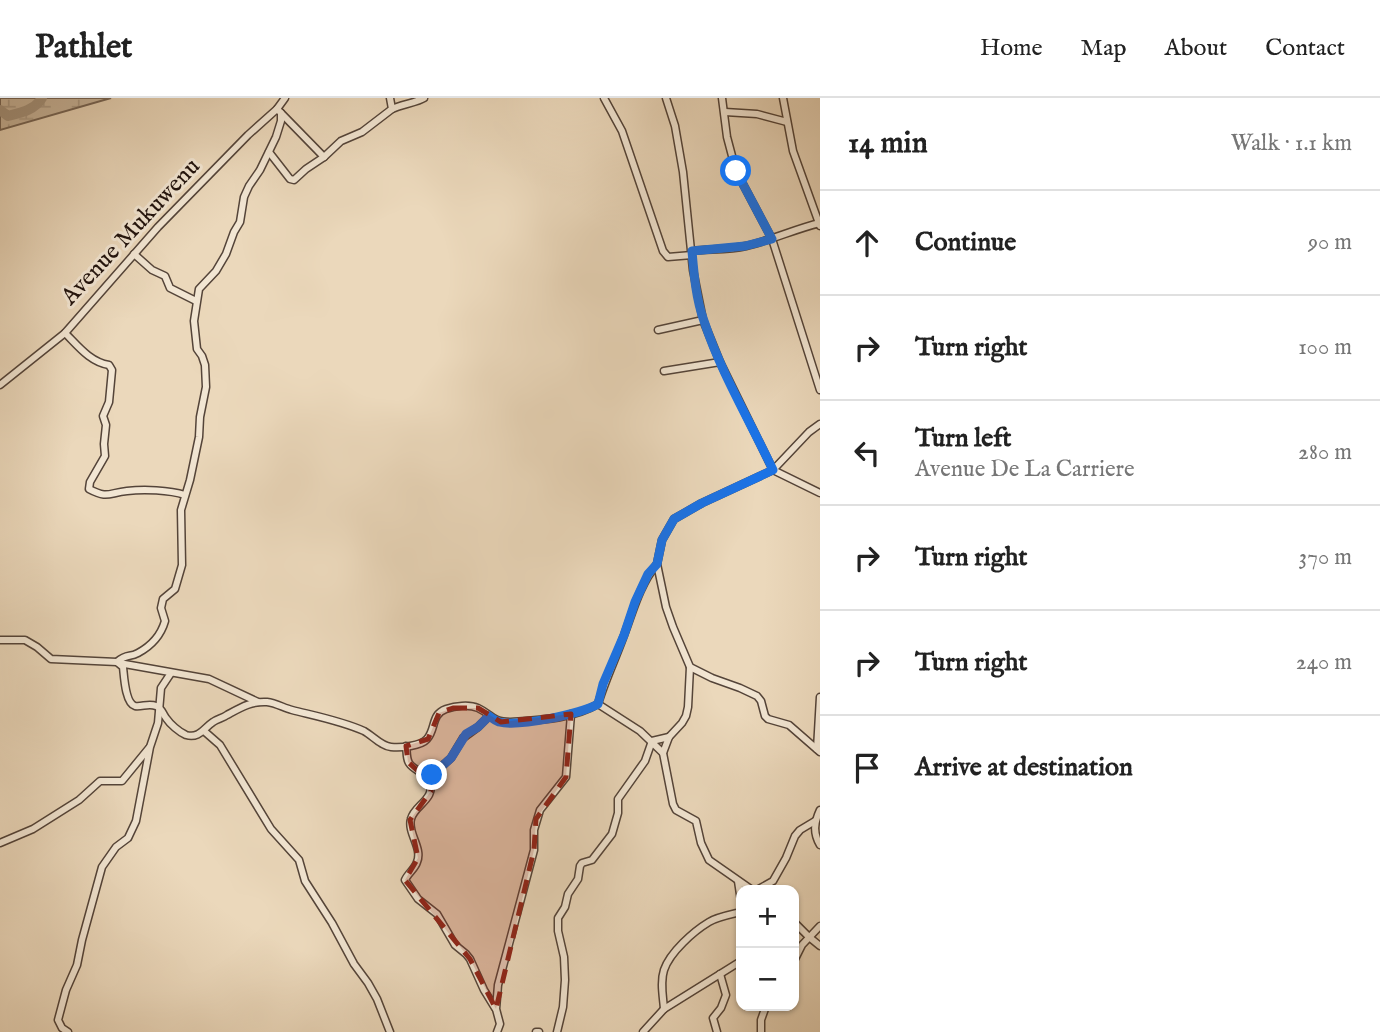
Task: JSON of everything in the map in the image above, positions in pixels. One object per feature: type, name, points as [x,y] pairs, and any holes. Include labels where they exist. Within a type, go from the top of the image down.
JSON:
[{"type":"street","name":"Avenue Mukuwenu","points":[[0,385],[65,334],[167,218],[248,135],[279,111],[285,98]]},
{"type":"street","points":[[390,98],[392,109]]},
{"type":"street","points":[[270,152],[292,181],[341,141],[362,132],[392,109],[424,98]]},
{"type":"street","points":[[604,98],[622,131],[663,251],[668,257],[745,246],[820,224],[793,151],[783,98]]},
{"type":"street","points":[[666,98],[675,126],[683,172],[695,283],[703,320],[720,362],[773,470],[820,493]]},
{"type":"street","points":[[722,98],[727,137],[736,171],[772,239],[820,390]]},
{"type":"street","points":[[117,662],[127,655],[137,654],[156,639],[165,621],[161,608],[163,599],[175,589],[182,565],[181,510],[199,437],[206,387],[203,357],[197,351],[195,335],[196,301],[200,286],[216,271],[240,222],[244,197],[270,152],[279,128],[279,111]]},
{"type":"street","points":[[279,111],[324,157]]},
{"type":"street","points":[[724,112],[757,114],[787,122]]},
{"type":"street","points":[[134,254],[152,270],[165,276],[170,288],[196,301]]},
{"type":"street","points":[[658,330],[703,320]]},
{"type":"street","points":[[65,334],[91,359],[108,365],[113,370],[110,398],[103,416],[106,425],[105,456],[90,482],[89,489],[106,496],[132,491],[176,492],[185,495]]},
{"type":"street","points":[[664,371],[720,362]]},
{"type":"street","points":[[744,885],[709,860],[701,843],[696,821],[676,810],[671,799],[663,753],[669,737],[686,716],[690,667],[666,607],[657,564],[662,540],[674,519],[773,470],[820,424]]},
{"type":"street","points":[[117,662],[123,667],[130,703],[135,706],[149,704],[160,708],[166,719],[187,735],[194,736],[204,731],[214,721],[240,707],[271,702],[344,723],[391,747],[406,746],[427,740],[436,717],[445,709],[471,706],[501,722],[511,722],[572,714],[598,704],[603,684],[635,602],[648,574],[657,564]]},
{"type":"street","points":[[0,640],[25,640],[51,659],[117,662],[209,679],[258,702]]},
{"type":"street","points":[[690,667],[757,696],[768,719],[789,725],[819,750]]},
{"type":"street","points":[[68,1032],[58,1020],[66,990],[77,965],[96,885],[105,861],[116,847],[128,838],[132,830],[150,747],[158,723],[161,688],[171,673]]},
{"type":"street","points":[[819,750],[820,697]]},
{"type":"street","points":[[598,704],[640,731],[663,753]]},
{"type":"street","points":[[496,1009],[501,973],[534,850],[536,819],[566,777],[572,714]]},
{"type":"street","points":[[429,781],[451,758],[463,738],[489,716]]},
{"type":"street","points":[[204,731],[220,745],[271,829],[299,860],[305,881],[368,983],[390,1032]]},
{"type":"street","points":[[652,741],[669,737]]},
{"type":"street","points":[[557,1032],[565,980],[558,918],[578,879],[580,866],[593,860],[611,834],[618,813],[618,799],[645,761],[652,741]]},
{"type":"street","points":[[406,746],[408,762],[422,772],[429,781],[431,790],[410,820],[418,858],[417,864],[405,880],[418,899],[437,914],[455,945],[470,959],[496,1009],[500,1024],[497,1032]]},
{"type":"street","points":[[0,843],[33,829],[79,800],[100,782],[122,780],[150,747]]},
{"type":"street","points":[[820,810],[815,821],[816,838],[820,845]]},
{"type":"street","points":[[766,885],[773,881],[794,836],[815,821]]},
{"type":"street","points":[[738,881],[739,885]]},
{"type":"street","points":[[664,1009],[664,968],[678,948],[708,923],[736,914]]},
{"type":"street","points":[[799,951],[820,926]]},
{"type":"street","points":[[799,927],[820,946]]},
{"type":"street","points":[[643,1032],[664,1009],[736,964]]},
{"type":"street","points":[[717,1032],[713,1018],[726,995],[720,974]]},
{"type":"street","points":[[761,1032],[764,1011]]},
{"type":"highlighted area","points":[[453,708],[478,708],[501,722],[571,714],[566,777],[536,819],[534,850],[496,1009],[470,959],[405,880],[418,858],[410,820],[431,791],[429,781],[408,762],[406,746],[428,739],[439,713]]},
{"type":"green space","points":[[0,98],[111,98],[0,130]]},
{"type":"waterway","points":[[0,110],[8,116],[17,114],[31,108],[42,98]]},
{"type":"route","points":[[432,775],[451,758],[466,734],[485,722],[489,716],[501,722],[536,720],[572,714],[598,704],[603,684],[635,602],[648,574],[657,564],[662,540],[674,519],[773,470],[720,362],[703,320],[693,270],[692,251],[745,246],[772,239],[736,171]]}]
